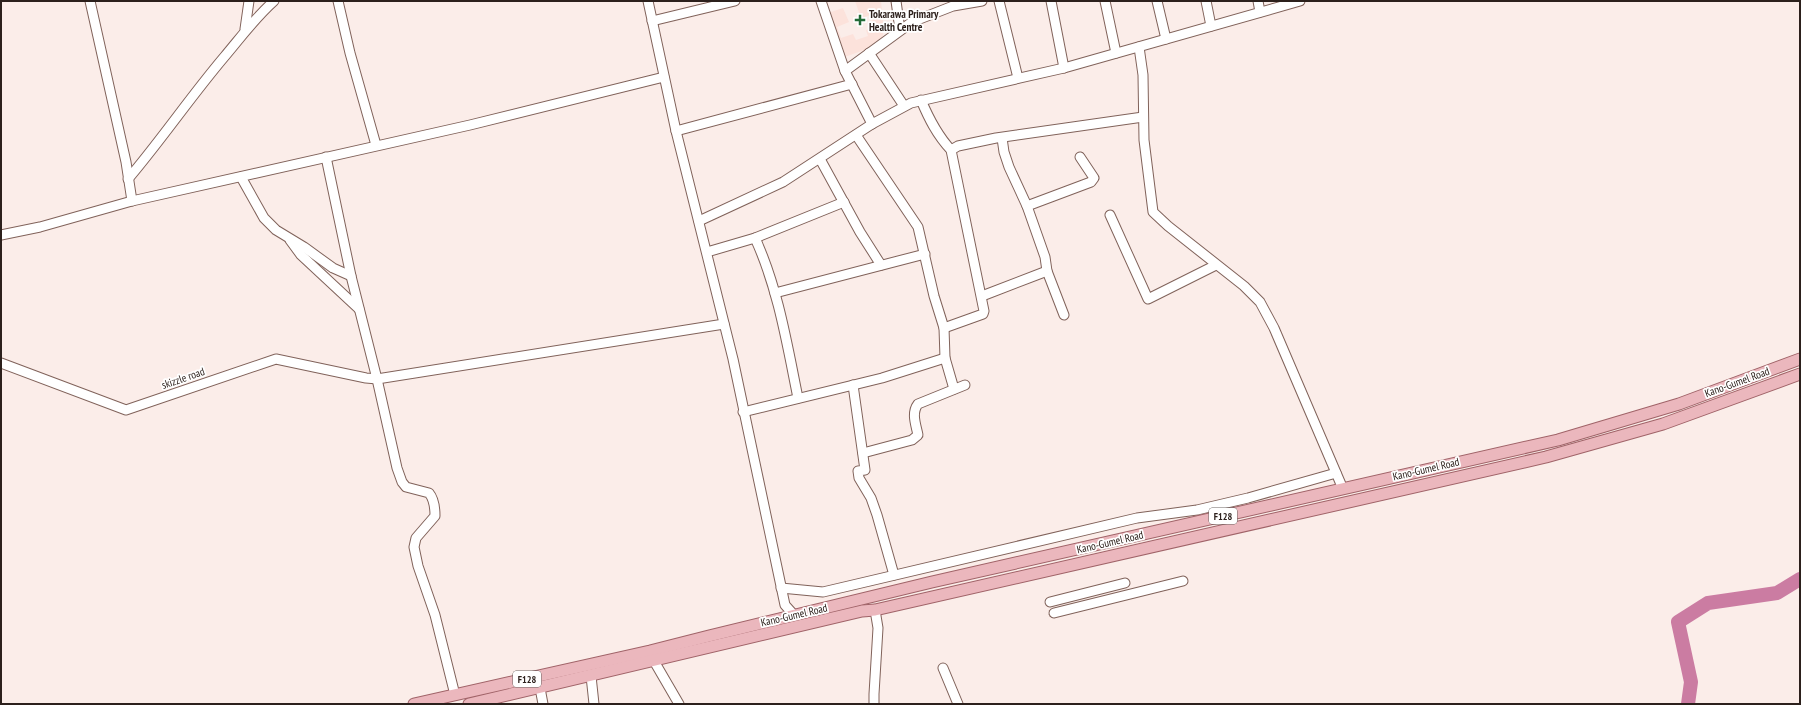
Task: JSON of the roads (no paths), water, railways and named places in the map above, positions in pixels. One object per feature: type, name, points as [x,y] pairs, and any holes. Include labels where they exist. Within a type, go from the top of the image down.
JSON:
[{"type":"main road","name":"Kano-Gumel Road","points":[[414,704],[455,695],[568,675],[794,615],[1558,440],[1657,411],[1800,359]]},
{"type":"main road","name":"Kano-Gumel Road","points":[[469,704],[540,688],[568,675],[591,676],[855,613],[875,610],[1516,464],[1663,424],[1800,374]]},
{"type":"main road","points":[[1657,411],[1663,424]]},
{"type":"main road","points":[[1103,543],[1105,557]]},
{"type":"street","points":[[90,1],[126,162],[132,201]]},
{"type":"street","points":[[245,30],[248,1]]},
{"type":"street","points":[[128,179],[155,147],[200,86],[245,30],[274,1]]},
{"type":"street","points":[[338,1],[350,53],[376,145]]},
{"type":"street","points":[[648,1],[676,131],[707,252],[743,412],[752,443],[785,605],[794,615]]},
{"type":"street","points":[[652,21],[705,5],[735,1]]},
{"type":"street","points":[[820,1],[845,71],[872,124]]},
{"type":"street","points":[[896,1],[900,30]]},
{"type":"street","points":[[845,71],[900,30],[925,16],[953,6],[982,1]]},
{"type":"street","points":[[999,1],[1018,78]]},
{"type":"street","points":[[1051,1],[1064,68]]},
{"type":"street","points":[[1105,1],[1116,53]]},
{"type":"street","points":[[1157,1],[1166,39]]},
{"type":"street","points":[[1206,1],[1211,26]]},
{"type":"street","points":[[1258,1],[1260,12]]},
{"type":"street","points":[[699,222],[783,182],[856,136],[872,124],[904,106],[921,100],[1064,68],[1300,1]]},
{"type":"street","points":[[1139,47],[1143,75],[1143,117],[1148,180],[1153,212],[1162,221],[1254,295],[1268,316],[1281,342],[1343,489]]},
{"type":"street","points":[[869,52],[904,106]]},
{"type":"street","points":[[1,235],[40,227],[132,201],[470,125],[664,77]]},
{"type":"street","points":[[676,131],[852,84]]},
{"type":"street","points":[[921,100],[931,125],[951,150],[982,296],[983,314],[944,328]]},
{"type":"street","points":[[951,150],[958,146],[970,143],[1143,117]]},
{"type":"street","points":[[856,136],[895,195],[912,216],[918,227],[934,296],[944,328],[945,358],[954,389]]},
{"type":"street","points":[[1002,138],[1004,152],[1009,167],[1027,206],[1045,257],[1047,271],[1064,315]]},
{"type":"street","points":[[326,158],[351,276],[377,379],[396,468],[402,482],[406,487],[429,493],[434,506],[435,516],[416,538],[414,547],[418,566],[435,615],[455,695]]},
{"type":"street","points":[[1027,206],[1091,182],[1094,178],[1080,158]]},
{"type":"street","points":[[820,159],[860,232],[881,265]]},
{"type":"street","points":[[241,177],[264,218],[276,230],[304,247],[333,268],[351,276]]},
{"type":"street","points":[[707,252],[755,238],[844,202]]},
{"type":"street","points":[[1110,214],[1148,299],[1216,264]]},
{"type":"street","points":[[755,238],[765,261],[775,293],[798,398]]},
{"type":"street","points":[[290,239],[301,255],[359,308]]},
{"type":"street","points":[[775,293],[925,254]]},
{"type":"street","points":[[982,296],[1047,271]]},
{"type":"street","name":"skizzle road","points":[[1,363],[126,410],[276,359],[377,379],[724,324]]},
{"type":"street","points":[[743,412],[888,376],[945,358]]},
{"type":"street","points":[[853,385],[865,470],[858,471],[859,478],[871,498],[894,575]]},
{"type":"street","points":[[863,453],[912,440],[918,435],[914,414],[916,407],[921,402],[965,385]]},
{"type":"street","points":[[781,588],[823,592],[1137,518],[1204,508],[1248,498],[1336,473]]},
{"type":"street","points":[[1054,613],[1183,581]]},
{"type":"street","points":[[1050,602],[1125,583]]},
{"type":"street","points":[[874,704],[878,628],[875,610]]},
{"type":"street","points":[[654,661],[680,704]]},
{"type":"street","points":[[943,668],[958,704]]},
{"type":"street","points":[[591,676],[594,704]]},
{"type":"street","points":[[540,688],[543,704]]},
{"type":"waterway","points":[[1688,704],[1691,682],[1678,622],[1708,603],[1777,593],[1800,579]]},
{"type":"place","name":"Tokarawa Primary Health Centre","points":[[860,20]]}]
